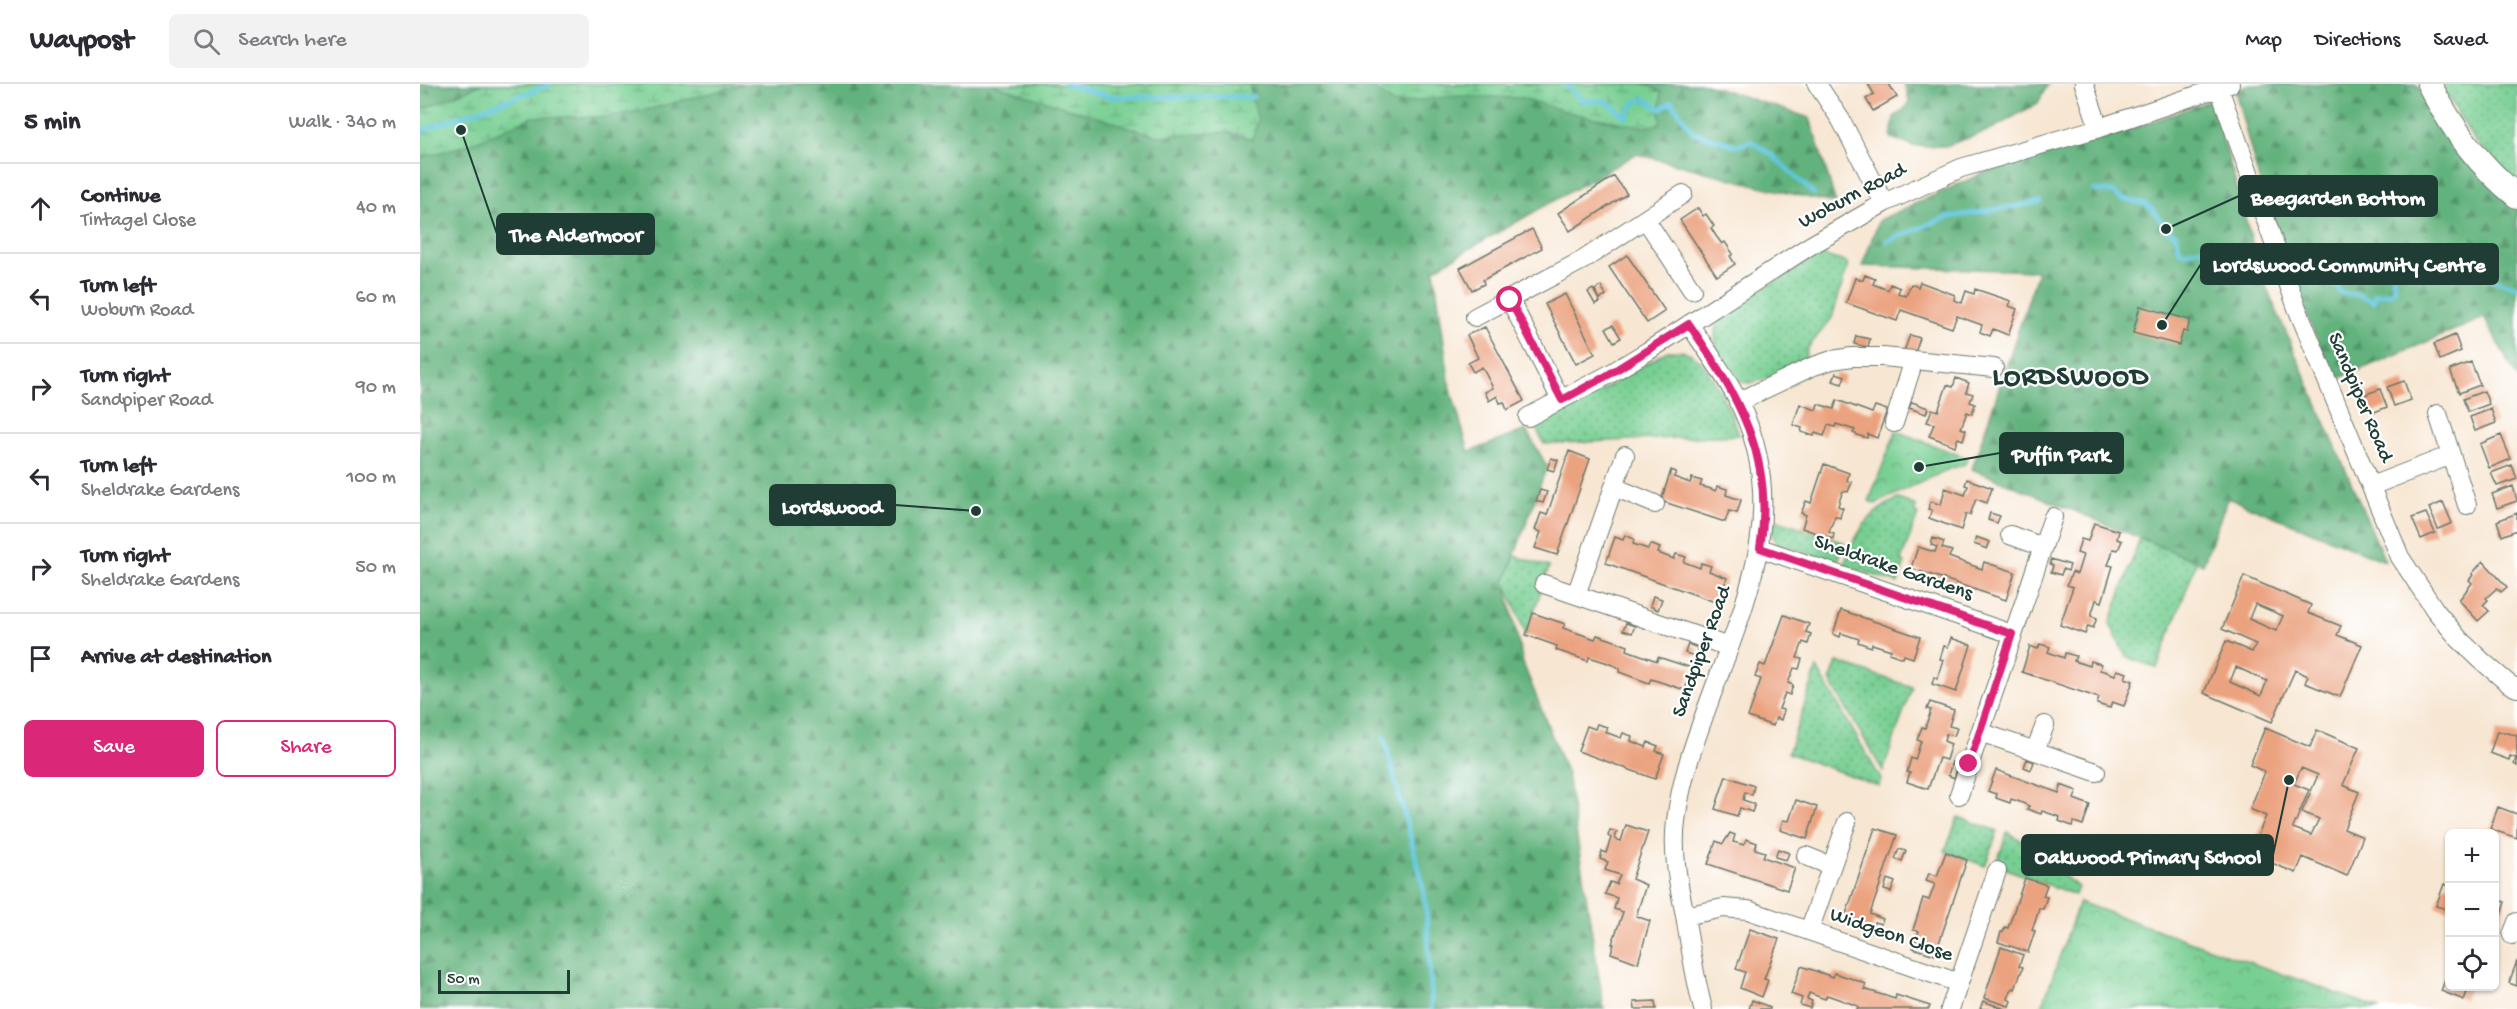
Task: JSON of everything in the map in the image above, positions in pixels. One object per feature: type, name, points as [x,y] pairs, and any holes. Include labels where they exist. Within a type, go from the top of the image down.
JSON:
[{"type":"street","points":[[1817,84],[1841,120],[1884,203]]},
{"type":"street","points":[[2084,84],[2099,128]]},
{"type":"street","points":[[2429,84],[2454,127],[2472,152],[2517,196]]},
{"type":"street","name":"Woburn Road","points":[[1528,417],[1608,375],[1808,247],[1884,203],[1961,168],[2099,128],[2225,86]]},
{"type":"street","name":"Sandpiper Road","points":[[2225,86],[2297,308],[2400,557],[2435,610],[2482,661],[2517,688]]},
{"type":"street","points":[[1476,317],[1582,260],[1683,194]]},
{"type":"street","points":[[1646,220],[1692,290]]},
{"type":"street","points":[[1510,300],[1562,400]]},
{"type":"street","name":"Sandpiper Road","points":[[1689,324],[1738,402],[1751,434],[1759,463],[1763,517],[1760,548],[1748,594],[1696,736],[1676,819],[1674,853],[1703,1009]]},
{"type":"street","points":[[1738,402],[1832,360],[1852,357],[1994,368]]},
{"type":"street","points":[[1894,423],[1914,360]]},
{"type":"street","points":[[2438,414],[2467,505]]},
{"type":"street","points":[[1576,595],[1625,455]]},
{"type":"street","points":[[2371,486],[2451,455]]},
{"type":"street","points":[[1614,488],[1655,504]]},
{"type":"street","points":[[1959,795],[2053,517]]},
{"type":"street","points":[[2010,535],[2043,547]]},
{"type":"street","name":"Sheldrake Gardens","points":[[1760,548],[2012,634]]},
{"type":"street","points":[[1544,584],[1729,647]]},
{"type":"street","points":[[2035,751],[2045,725]]},
{"type":"street","points":[[1980,732],[2096,772]]},
{"type":"street","name":"Widgeon Close","points":[[1809,930],[1847,822]]},
{"type":"street","points":[[1806,856],[1832,866]]},
{"type":"street","name":"Widgeon Close","points":[[1950,1009],[1997,871]]},
{"type":"street","name":"Widgeon Close","points":[[1685,916],[1709,909],[1736,908],[1809,930],[1959,983]]},
{"type":"green space","points":[[420,84],[1706,84],[1810,118],[1836,203],[1636,154],[1434,269],[1450,387],[1469,452],[1526,430],[1547,466],[1505,582],[1523,663],[1567,774],[1604,1009],[420,1009]]},
{"type":"green space","points":[[482,84],[745,84],[650,109],[607,117],[532,117],[473,143],[420,158],[420,110]]},
{"type":"green space","points":[[991,84],[1249,84],[1258,121],[1252,139],[1227,132],[1158,136]]},
{"type":"green space","points":[[1368,84],[1646,84],[1661,92],[1660,124],[1645,127],[1575,114],[1522,98],[1451,96],[1395,104]]},
{"type":"green space","points":[[1904,84],[2048,84],[2038,103],[1990,130],[1946,146],[1913,146],[1891,138],[1894,117],[1907,106],[1909,100]]},
{"type":"green space","points":[[2251,84],[2416,84],[2501,195],[2517,208],[2517,377],[2484,318],[2335,380],[2277,247],[2235,91]]},
{"type":"green space","points":[[2441,84],[2517,84],[2517,183],[2473,139]]},
{"type":"green space","points":[[2212,100],[2262,277],[2385,561],[2228,498],[2203,564],[1972,469],[2038,271],[1862,266],[1879,220],[1990,170],[2117,134]]},
{"type":"green space","points":[[1819,254],[1848,265],[1832,318],[1807,349],[1805,359],[1770,377],[1755,382],[1743,382],[1731,373],[1718,351],[1715,328],[1721,315]]},
{"type":"green space","points":[[1667,351],[1689,353],[1701,362],[1721,393],[1739,435],[1544,444],[1535,426],[1588,399]]},
{"type":"green space","points":[[1896,431],[1967,458],[1965,464],[1947,470],[1875,504],[1869,501]]},
{"type":"green space","points":[[1898,499],[1917,506],[1914,512],[1918,514],[1901,561],[1905,563],[1898,583],[1844,565],[1864,525],[1878,510]]},
{"type":"green space","points":[[1773,518],[1845,543],[1837,563],[1777,543],[1772,535]]},
{"type":"green space","points":[[2140,538],[2197,561],[2157,668],[2126,657],[2110,624]]},
{"type":"green space","points":[[1515,556],[1549,567],[1526,635],[1505,582]]},
{"type":"green space","points":[[1837,662],[1912,687],[1883,771],[1830,681]]},
{"type":"green space","points":[[1817,668],[1881,779],[1879,786],[1788,753]]},
{"type":"green space","points":[[1958,817],[1998,831],[1985,866],[1945,851]]},
{"type":"green space","points":[[2007,832],[2035,848],[2054,868],[2078,887],[2075,895],[1996,865]]},
{"type":"green space","points":[[2079,902],[2381,1009],[2041,1009]]},
{"type":"building","points":[[1868,84],[1889,84],[1897,97],[1873,111],[1866,99],[1874,94]]},
{"type":"building","points":[[1614,176],[1627,194],[1570,231],[1558,213]]},
{"type":"building","points":[[1698,208],[1703,216],[1706,214],[1714,226],[1711,228],[1716,236],[1722,244],[1725,242],[1733,254],[1730,256],[1735,264],[1717,276],[1680,220]]},
{"type":"building","points":[[1532,229],[1542,248],[1483,280],[1484,284],[1472,290],[1460,268]]},
{"type":"building","points":[[1627,255],[1665,311],[1647,323],[1609,267]]},
{"type":"building","points":[[1865,275],[1875,279],[1873,284],[1888,290],[1890,284],[1900,288],[1898,293],[1906,296],[1911,284],[1918,287],[1920,282],[1955,295],[1954,300],[1962,303],[1966,291],[1974,294],[1975,289],[2011,301],[2009,306],[2017,309],[2008,335],[1993,329],[1990,336],[1980,332],[1982,325],[1957,316],[1952,328],[1901,310],[1897,321],[1846,303],[1855,278],[1863,280]]},
{"type":"building","points":[[1601,286],[1606,296],[1600,299],[1595,290]]},
{"type":"building","points":[[1593,289],[1600,302],[1595,304],[1588,292]]},
{"type":"building","points":[[1565,294],[1595,354],[1576,364],[1545,304]]},
{"type":"building","points":[[2140,306],[2190,320],[2187,332],[2183,331],[2179,345],[2133,333]]},
{"type":"building","points":[[1613,325],[1621,338],[1614,342],[1606,328]]},
{"type":"building","points":[[1485,327],[1524,401],[1507,410],[1504,402],[1500,403],[1497,396],[1489,401],[1485,392],[1493,388],[1482,367],[1473,372],[1468,363],[1478,358],[1467,335]]},
{"type":"building","points":[[1910,335],[1920,338],[1915,353],[1904,351]]},
{"type":"building","points":[[2455,335],[2461,351],[2440,360],[2434,344]]},
{"type":"building","points":[[1856,336],[1870,339],[1868,347],[1854,344]]},
{"type":"building","points":[[2471,362],[2480,385],[2459,393],[2450,370]]},
{"type":"building","points":[[1836,373],[1845,376],[1842,384],[1833,381]]},
{"type":"building","points":[[1956,378],[1969,383],[1966,392],[1973,394],[1970,402],[1975,404],[1972,414],[1967,412],[1961,428],[1966,430],[1963,440],[1958,438],[1955,446],[1929,436],[1934,424],[1927,422],[1932,409],[1938,411],[1947,385],[1953,387]]},
{"type":"building","points":[[2404,381],[2411,400],[2394,406],[2387,387]]},
{"type":"building","points":[[2380,389],[2387,407],[2372,413],[2364,395]]},
{"type":"building","points":[[2484,391],[2489,404],[2468,412],[2463,399]]},
{"type":"building","points":[[1837,400],[1872,413],[1875,406],[1887,410],[1877,438],[1868,434],[1867,438],[1860,436],[1853,433],[1855,430],[1836,424],[1835,427],[1828,425],[1824,436],[1815,433],[1814,436],[1801,432],[1802,428],[1793,425],[1800,404],[1816,410],[1818,404],[1834,409]]},
{"type":"building","points":[[1912,402],[1928,408],[1926,414],[1909,408]]},
{"type":"building","points":[[2491,409],[2496,423],[2475,431],[2470,417]]},
{"type":"building","points":[[2501,435],[2511,459],[2489,468],[2480,444]]},
{"type":"building","points":[[1569,451],[1590,459],[1557,555],[1535,548],[1541,532],[1535,530],[1541,513],[1547,515]]},
{"type":"building","points":[[1551,458],[1558,460],[1554,471],[1547,469]]},
{"type":"building","points":[[1824,464],[1849,473],[1847,481],[1852,482],[1848,492],[1843,491],[1838,506],[1843,508],[1840,518],[1835,516],[1829,532],[1834,534],[1833,539],[1802,528],[1806,515],[1801,513],[1806,501],[1811,503]]},
{"type":"building","points":[[2512,465],[2517,479],[2497,486],[2491,473]]},
{"type":"building","points":[[1671,470],[1676,472],[1674,477],[1690,483],[1692,478],[1702,481],[1700,486],[1716,491],[1717,486],[1727,489],[1726,495],[1741,500],[1737,513],[1729,511],[1725,522],[1661,501]]},
{"type":"building","points":[[1967,479],[1992,488],[1987,503],[1976,499],[1970,515],[1966,514],[1961,530],[1929,518],[1932,510],[1928,509],[1931,501],[1941,505],[1945,488],[1965,495],[1968,486],[1965,485]]},
{"type":"building","points":[[2513,486],[2517,501],[2497,508],[2492,494]]},
{"type":"building","points":[[1540,490],[1547,492],[1543,503],[1536,501]]},
{"type":"building","points":[[2443,502],[2452,523],[2438,529],[2429,508]]},
{"type":"building","points":[[1990,513],[2000,516],[1997,523],[1988,520]]},
{"type":"building","points":[[2426,513],[2435,533],[2421,539],[2412,518]]},
{"type":"building","points":[[2517,513],[2517,530],[2502,536],[2497,521]]},
{"type":"building","points":[[2094,523],[2119,531],[2117,539],[2122,541],[2118,550],[2113,549],[2108,565],[2113,566],[2102,602],[2096,600],[2091,616],[2097,618],[2093,628],[2088,626],[2085,634],[2060,625],[2073,587],[2067,585],[2072,572],[2077,574],[2083,555],[2077,553],[2081,539],[2088,541]]},
{"type":"building","points":[[1625,535],[1634,539],[1633,544],[1648,549],[1650,544],[1660,548],[1658,553],[1674,559],[1676,554],[1686,557],[1684,562],[1700,568],[1701,563],[1711,566],[1709,571],[1727,578],[1718,603],[1606,563],[1615,537],[1623,540]]},
{"type":"building","points":[[1976,537],[1990,542],[1987,549],[1974,544]]},
{"type":"building","points":[[1933,538],[1944,542],[1942,548],[1952,551],[1949,557],[1982,569],[1984,562],[2015,572],[2006,600],[1911,568],[1918,547],[1935,552],[1937,547],[1931,545]]},
{"type":"building","points":[[2051,559],[2070,565],[2068,571],[2063,569],[2061,575],[2051,572],[2053,566],[2050,564]]},
{"type":"building","points":[[2483,561],[2507,587],[2501,592],[2497,588],[2486,598],[2488,600],[2483,605],[2489,611],[2478,621],[2459,600],[2472,583],[2469,580],[2472,574]]},
{"type":"building","points":[[2244,576],[2311,605],[2308,613],[2341,626],[2337,635],[2362,645],[2340,697],[2305,683],[2308,676],[2295,670],[2272,722],[2204,693],[2226,641],[2252,652],[2256,644],[2222,629]],"holes":[[[2255,604],[2283,616],[2276,631],[2249,619]],[[2236,667],[2267,681],[2261,696],[2230,682]]]},
{"type":"building","points":[[1653,596],[1662,599],[1658,610],[1650,606]]},
{"type":"building","points":[[1841,610],[1920,637],[1913,658],[1904,655],[1903,658],[1889,653],[1891,650],[1872,644],[1871,647],[1858,642],[1859,639],[1841,633],[1840,637],[1833,634]]},
{"type":"building","points":[[1533,613],[1565,624],[1563,628],[1595,639],[1597,635],[1628,646],[1627,650],[1657,661],[1658,657],[1692,668],[1685,690],[1651,679],[1649,683],[1619,672],[1620,668],[1605,662],[1589,657],[1588,661],[1556,650],[1557,646],[1526,635]]},
{"type":"building","points":[[1784,615],[1809,624],[1806,632],[1811,634],[1808,644],[1803,642],[1797,658],[1802,659],[1799,669],[1794,668],[1788,683],[1793,685],[1790,695],[1785,693],[1779,709],[1784,710],[1781,720],[1776,718],[1773,726],[1748,717],[1761,679],[1755,677],[1760,664],[1765,666]]},
{"type":"building","points":[[1626,623],[1635,626],[1632,633],[1623,630]]},
{"type":"building","points":[[1951,638],[1971,645],[1956,692],[1932,684],[1934,677],[1937,679],[1943,660],[1940,659],[1944,646],[1948,647]]},
{"type":"building","points":[[1688,644],[1698,648],[1695,656],[1685,653]]},
{"type":"building","points":[[2040,644],[2050,647],[2048,652],[2064,658],[2065,653],[2076,656],[2074,661],[2090,666],[2091,661],[2101,664],[2100,670],[2115,675],[2117,670],[2127,673],[2125,678],[2133,681],[2124,706],[2112,702],[2110,708],[2097,704],[2099,698],[2022,672],[2030,646],[2038,649]]},
{"type":"building","points":[[1930,702],[1954,710],[1949,726],[1957,728],[1954,736],[1946,734],[1944,741],[1951,744],[1946,760],[1939,758],[1928,789],[1907,782],[1910,773],[1907,772],[1911,758],[1915,760],[1921,741],[1917,740],[1922,727],[1925,728],[1931,710],[1927,709]]},
{"type":"building","points":[[1597,724],[1607,727],[1605,732],[1621,738],[1623,733],[1632,736],[1631,741],[1646,747],[1648,742],[1658,746],[1656,751],[1664,754],[1655,779],[1578,751],[1587,726],[1595,729]]},
{"type":"building","points":[[2265,728],[2310,747],[2317,730],[2359,748],[2343,785],[2359,792],[2344,829],[2363,837],[2347,876],[2303,857],[2296,873],[2250,854],[2266,816],[2250,809],[2265,772],[2250,765]],"holes":[[[2301,768],[2318,775],[2302,812],[2319,819],[2311,835],[2293,828],[2309,790],[2294,784]]]},
{"type":"building","points":[[2497,731],[2517,735],[2517,766],[2514,764],[2516,758],[2510,756],[2509,760],[2490,753]]},
{"type":"building","points":[[2027,759],[2034,762],[2031,770],[2024,767]]},
{"type":"building","points":[[1952,762],[1959,764],[1954,778],[1948,775]]},
{"type":"building","points":[[1996,770],[2059,793],[2061,785],[2077,791],[2074,799],[2090,805],[2083,825],[2074,822],[2072,826],[2059,821],[2060,817],[2027,809],[2029,806],[2020,802],[2011,799],[2010,803],[1996,798],[1997,794],[1988,791]]},
{"type":"building","points":[[1726,776],[1754,786],[1752,795],[1745,792],[1743,800],[1755,804],[1752,812],[1740,808],[1737,816],[1715,809]]},
{"type":"building","points":[[1796,800],[1817,807],[1807,839],[1780,830],[1783,820],[1789,821]]},
{"type":"building","points":[[2498,807],[2517,814],[2517,838],[2499,832],[2499,829],[2490,829]]},
{"type":"building","points":[[1626,825],[1648,832],[1632,879],[1646,885],[1636,916],[1650,921],[1638,963],[1611,953],[1623,912],[1614,909],[1617,898],[1605,894],[1610,882],[1616,884],[1620,875],[1605,870],[1608,862],[1600,859],[1602,851],[1606,853],[1611,838],[1608,836],[1610,830],[1617,832],[1615,839],[1621,841]]},
{"type":"building","points":[[1875,828],[1897,835],[1870,914],[1883,919],[1881,924],[1874,922],[1871,932],[1843,923]]},
{"type":"building","points":[[1730,833],[1735,835],[1733,842],[1744,845],[1746,839],[1757,843],[1755,849],[1765,852],[1763,857],[1795,868],[1787,890],[1708,864],[1716,841],[1723,844]]},
{"type":"building","points":[[1778,849],[1789,853],[1786,860],[1775,857]]},
{"type":"building","points":[[1899,849],[1906,851],[1902,861],[1895,859]]},
{"type":"building","points":[[1946,852],[1967,860],[1935,955],[1913,948],[1919,931],[1913,930],[1923,898],[1929,900],[1935,884],[1926,881],[1929,873],[1937,876]]},
{"type":"building","points":[[2025,878],[2047,885],[2043,896],[2047,897],[2043,909],[2039,908],[2028,952],[1998,942],[2001,932],[2005,927],[2008,928]]},
{"type":"building","points":[[1887,879],[1895,882],[1891,892],[1884,890]]},
{"type":"building","points":[[2444,884],[2445,884],[2445,909],[2436,906]]},
{"type":"building","points":[[2499,900],[2505,902],[2499,921]]},
{"type":"building","points":[[1750,929],[1779,939],[1764,979],[1768,980],[1762,997],[1740,988],[1745,972],[1736,969]]},
{"type":"building","points":[[2001,947],[2023,955],[2019,966],[2023,967],[2015,989],[2012,988],[2008,999],[2011,1001],[2009,1006],[1984,998]]},
{"type":"building","points":[[2517,961],[2517,986],[2509,983]]},
{"type":"building","points":[[1801,966],[1833,977],[1834,973],[1850,978],[1866,984],[1864,989],[1895,999],[1896,995],[1930,1006],[1929,1009],[1857,1009],[1858,1006],[1827,995],[1825,999],[1809,993],[1807,999],[1812,1001],[1810,1008],[1800,1005],[1802,998],[1791,994]]},
{"type":"building","points":[[2445,980],[2445,991],[2467,991],[2464,1000],[2441,991]]},
{"type":"building","points":[[1752,1000],[1770,1007],[1770,1009],[1749,1009]]},
{"type":"building","points":[[1655,1001],[1656,1009],[1635,1009],[1634,1002]]},
{"type":"building","points":[[1983,1001],[2005,1009],[1980,1009]]},
{"type":"waterway","points":[[1065,84],[1111,97],[1253,97]]},
{"type":"waterway","points":[[1565,84],[1583,101],[1606,101],[1626,117],[1634,103],[1645,99],[1660,109],[1672,102],[1693,132],[1737,146],[1751,141],[1772,155],[1813,193]]},
{"type":"waterway","points":[[420,131],[550,85]]},
{"type":"waterway","points":[[2094,190],[2113,192],[2120,198],[2146,204],[2155,212],[2166,229],[2176,234],[2180,251],[2185,253],[2198,248],[2207,251],[2217,262],[2239,256]]},
{"type":"waterway","points":[[1887,241],[1945,218],[2040,202]]},
{"type":"waterway","points":[[2310,253],[2323,259],[2341,293],[2359,295],[2374,302],[2375,294],[2389,293],[2394,290],[2396,267],[2400,256],[2407,248],[2412,252],[2430,257],[2446,273],[2487,277],[2517,287]]},
{"type":"waterway","points":[[1384,738],[1421,877],[1426,905],[1432,1009]]},
{"type":"place","name":"The Aldermoor","points":[[461,130]]},
{"type":"place","name":"Beegarden Bottom","points":[[2166,229]]},
{"type":"place","name":"Lordswood Community Centre","points":[[2162,325]]},
{"type":"place","name":"Puffin Park","points":[[1919,467]]},
{"type":"place","name":"Lordswood","points":[[976,511]]},
{"type":"place","name":"Oakwood Primary School","points":[[2289,780]]},
{"type":"district","name":"LORDSWOOD","points":[[2071,379]]},
{"type":"route","points":[[1510,300],[1562,400],[1608,375],[1689,324],[1733,391],[1751,434],[1759,463],[1762,491],[1763,517],[1760,548],[2012,634],[1969,764]]}]
